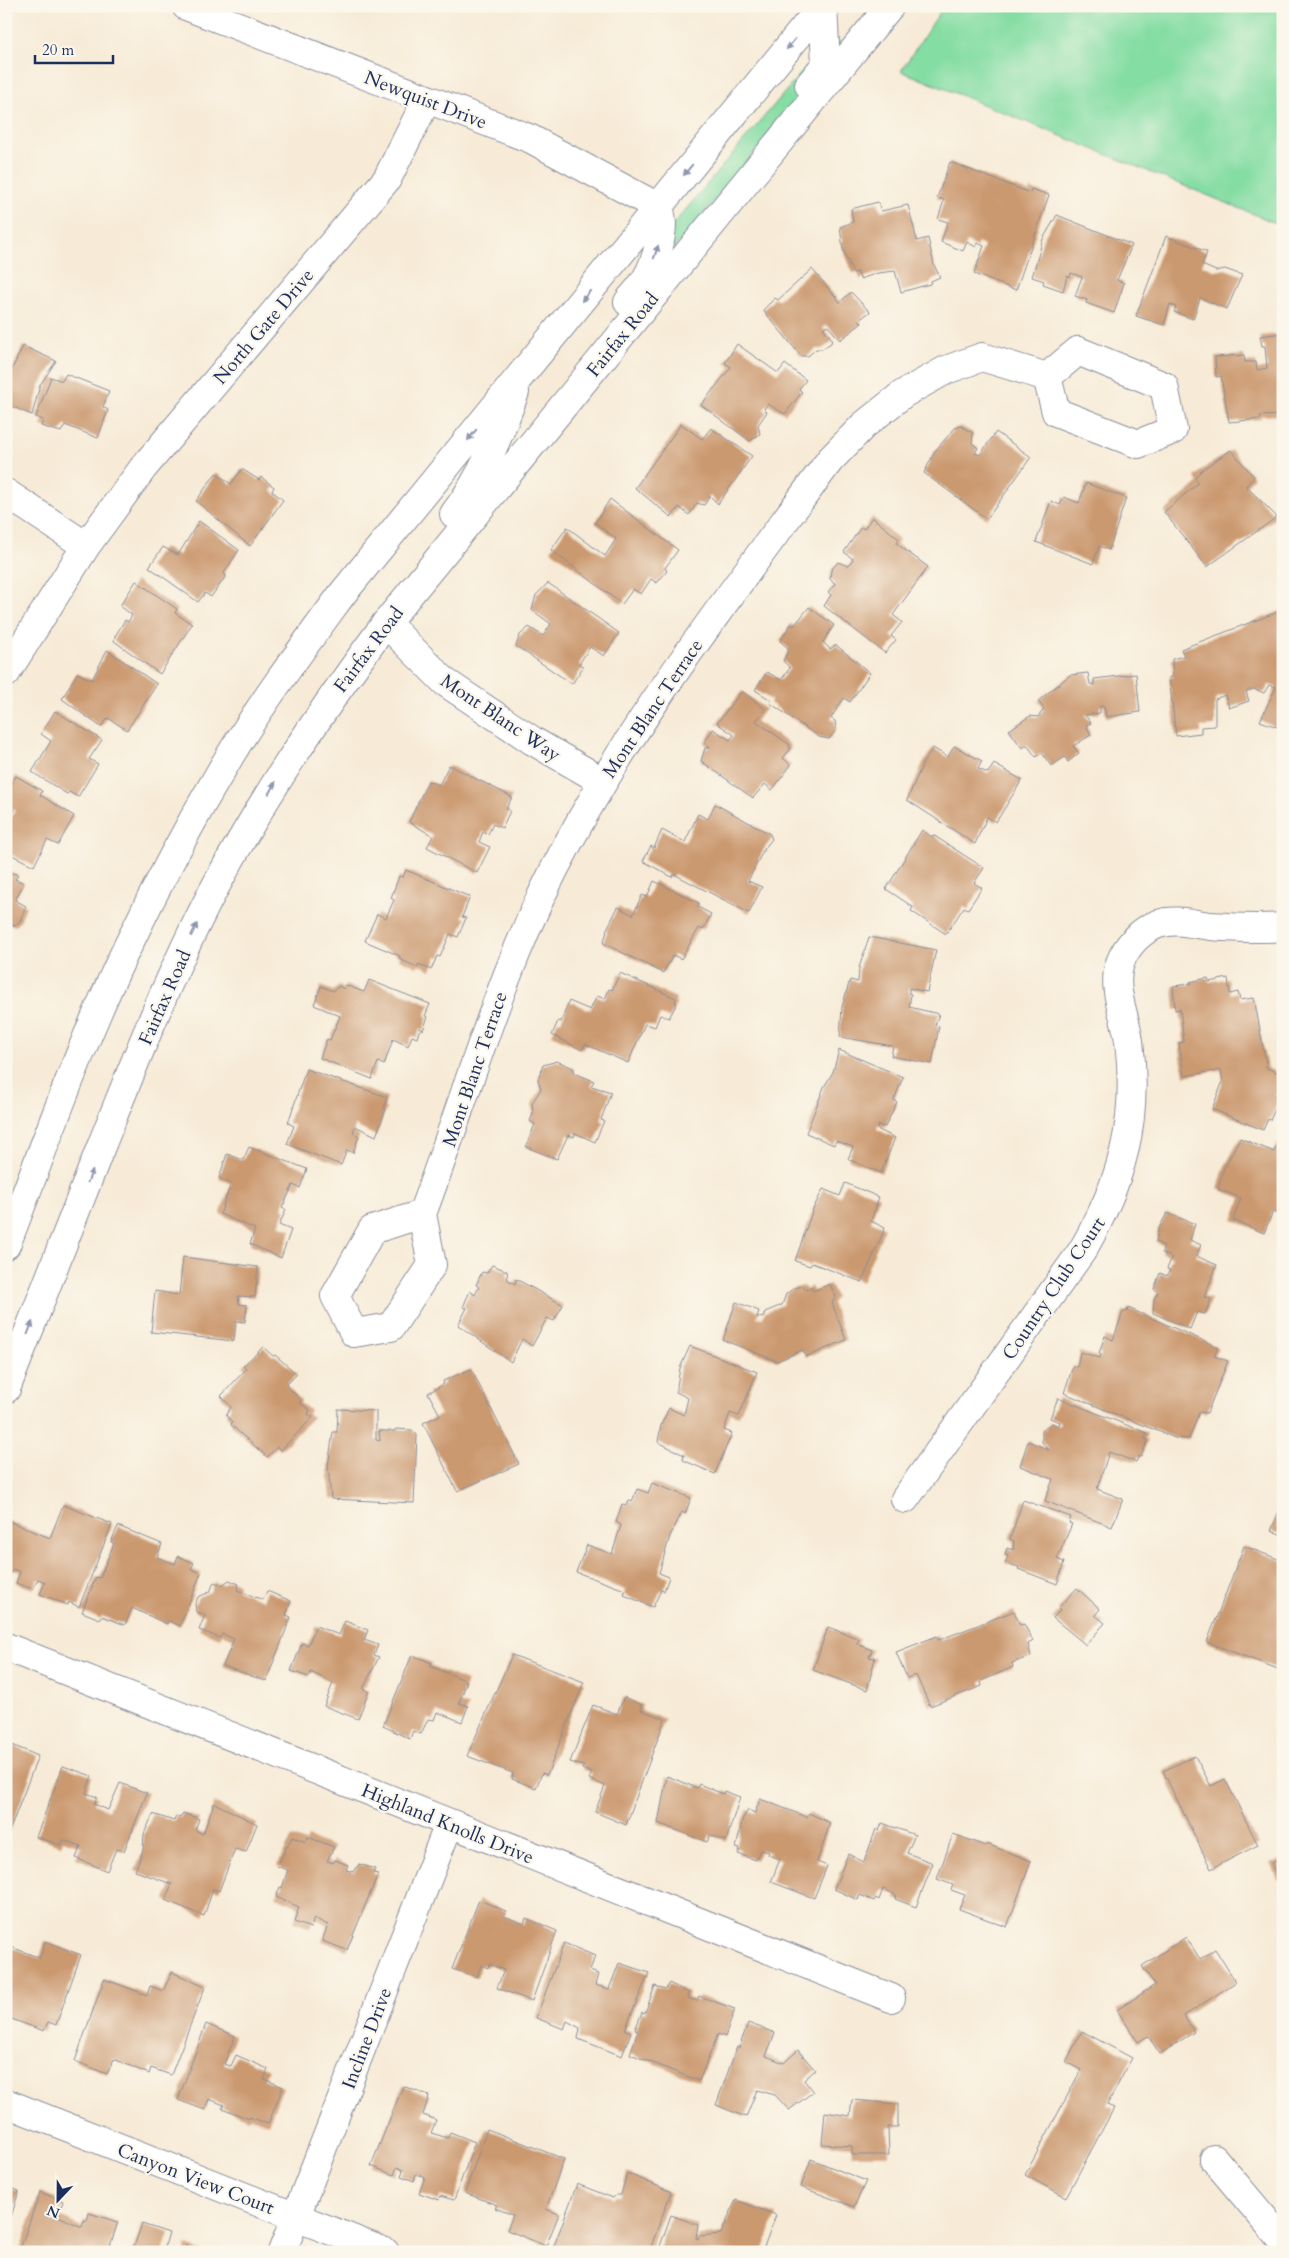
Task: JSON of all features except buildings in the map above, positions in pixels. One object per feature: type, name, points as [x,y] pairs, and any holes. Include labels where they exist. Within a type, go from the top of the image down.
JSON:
[{"type":"street","name":"Newquist Drive","points":[[186,6],[530,139],[658,207]]},
{"type":"street","points":[[759,166],[766,138],[826,64],[822,6]]},
{"type":"street","points":[[6,1244],[80,1056],[123,955],[166,868],[231,754],[285,672],[343,593],[822,6]]},
{"type":"street","name":"Fairfax Road","points":[[6,1389],[130,1075],[171,977],[209,900],[277,780],[329,700],[386,623],[890,6]]},
{"type":"street","name":"North Gate Drive","points":[[6,673],[26,638],[86,546],[143,468],[387,179],[426,99]]},
{"type":"street","points":[[536,439],[555,395],[604,336],[646,278],[657,251],[662,229],[663,215],[658,207]]},
{"type":"street","name":"Mont Blanc Terrace","points":[[422,1214],[510,965],[553,871],[602,781],[655,699],[830,460],[864,425],[904,394],[946,370],[982,357],[1047,377]]},
{"type":"street","points":[[386,623],[380,616],[380,606],[470,494],[498,438],[521,374]]},
{"type":"street","points":[[6,493],[86,546]]},
{"type":"street","name":"Mont Blanc Way","points":[[386,623],[445,682],[534,741],[602,781]]},
{"type":"street","name":"Country Club Court","points":[[905,1500],[1082,1251],[1103,1216],[1120,1172],[1130,1127],[1133,1086],[1129,1040],[1117,982],[1120,964],[1129,946],[1142,932],[1158,924],[1176,921],[1260,929],[1283,927]]},
{"type":"street","name":"Highland Knolls Drive","points":[[6,1647],[891,1998]]},
{"type":"street","name":"Incline Drive","points":[[282,2252],[449,1824]]},
{"type":"street","name":"Canyon View Court","points":[[6,2103],[386,2252]]},
{"type":"street","points":[[1214,2159],[1283,2241]]},
{"type":"green space","points":[[944,6],[1283,6],[1283,226],[901,71]]},
{"type":"green space","points":[[836,39],[841,44],[840,51],[655,271],[671,227],[829,40]]}]
